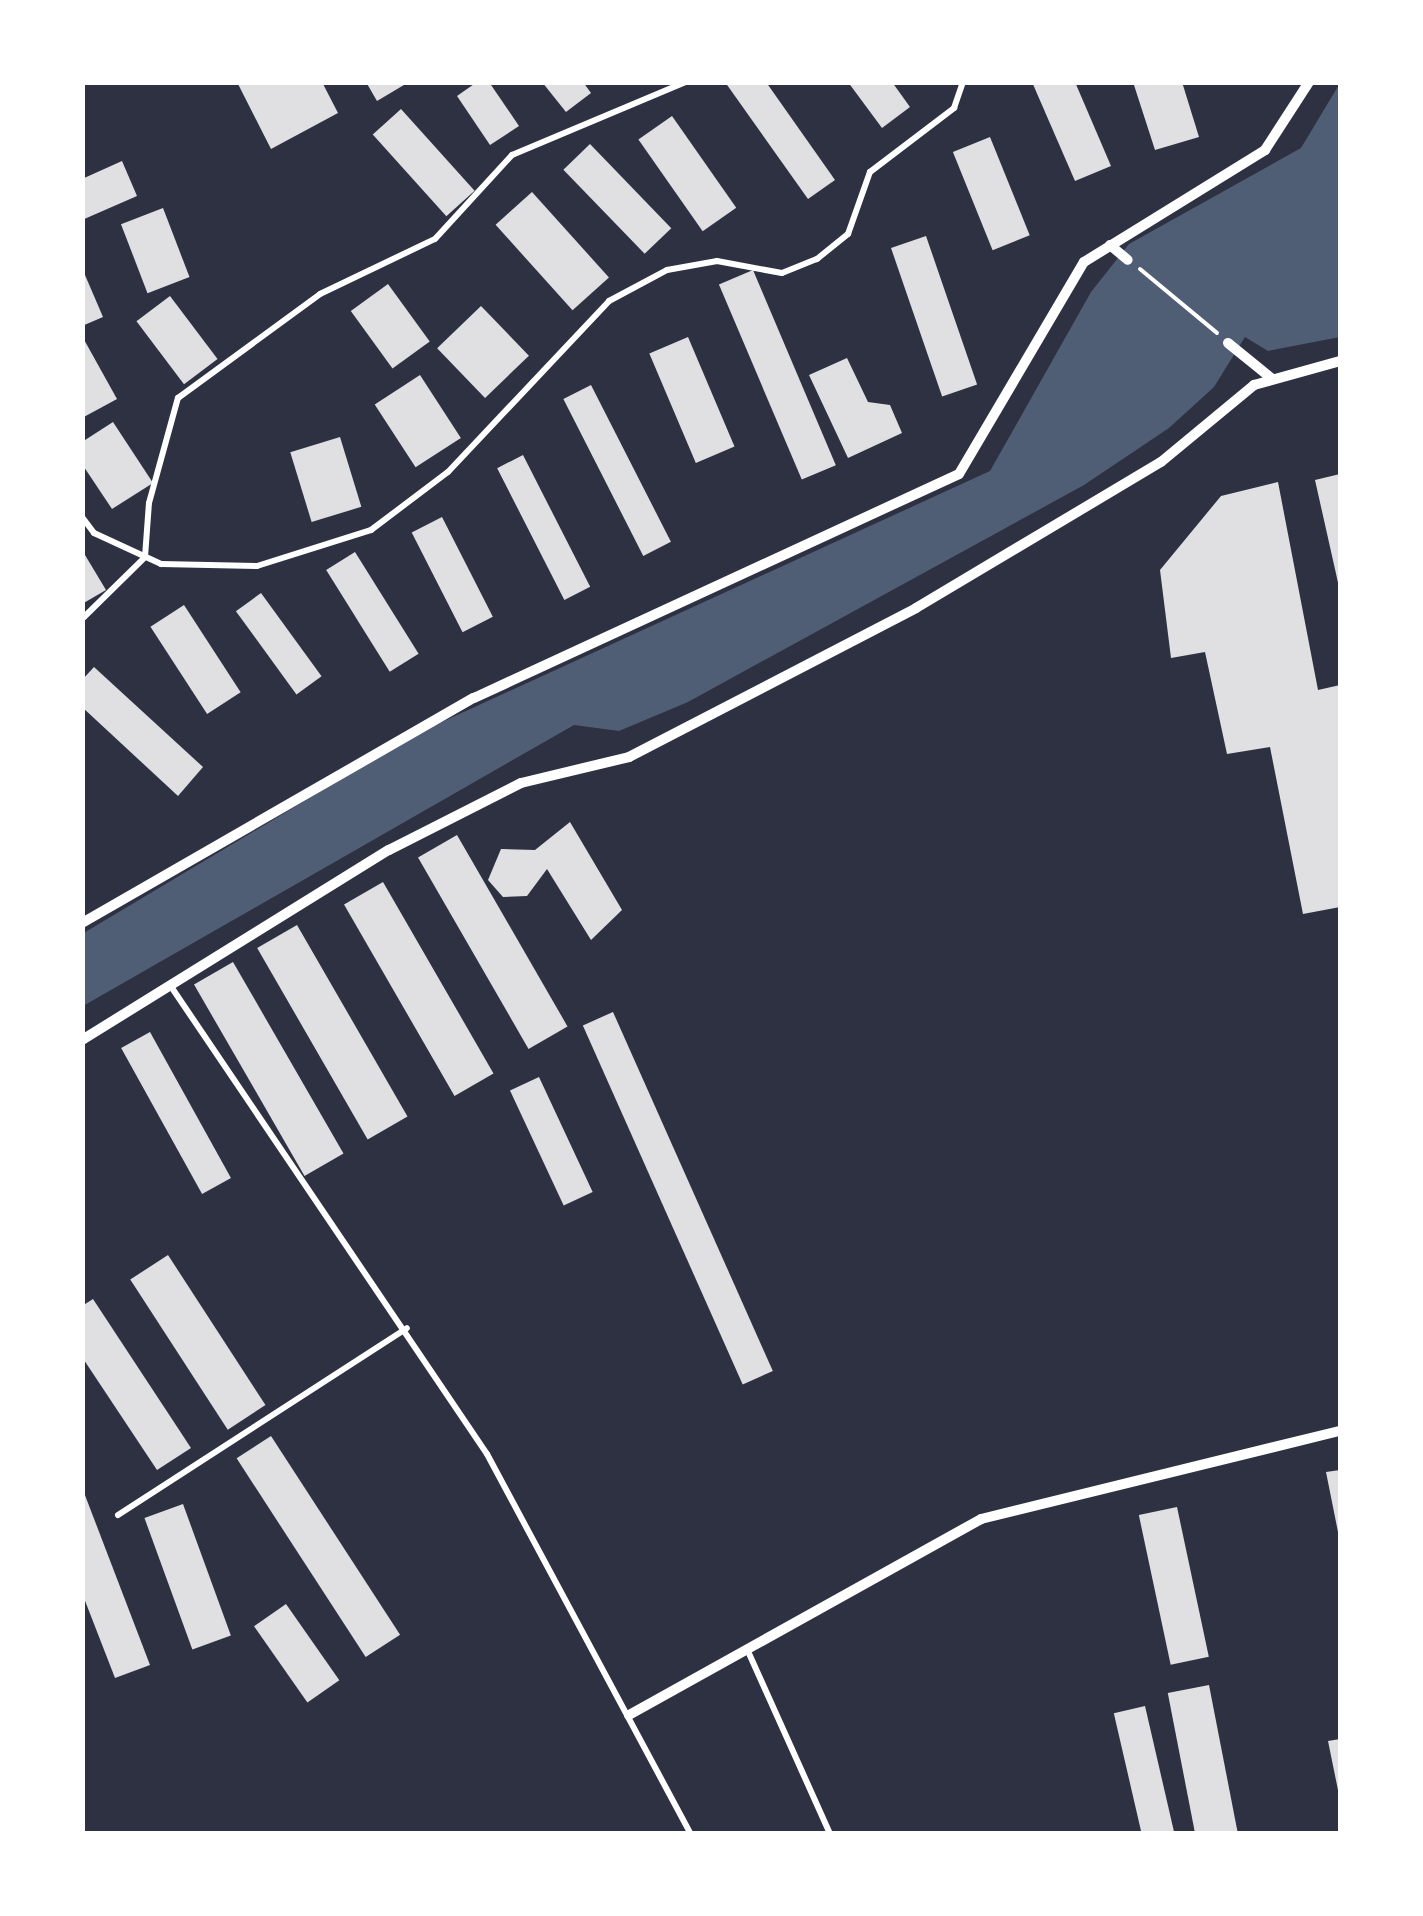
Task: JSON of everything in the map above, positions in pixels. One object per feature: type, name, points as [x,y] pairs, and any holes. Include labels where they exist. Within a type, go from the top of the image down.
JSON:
[{"type":"street","points":[[82,923],[474,698],[959,474],[1084,262],[1265,150],[1310,82]]},
{"type":"street","points":[[1110,245],[1128,260]]},
{"type":"street","points":[[1228,342],[1271,378]]},
{"type":"street","points":[[82,1040],[422,833],[521,783],[629,757],[916,608],[1181,450],[1271,378],[1340,362]]},
{"type":"street","points":[[629,1715],[981,1519],[1340,1431]]},
{"type":"lane","points":[[82,619],[145,557],[178,398],[320,294],[434,240],[512,156],[570,124],[686,82]]},
{"type":"lane","points":[[82,517],[94,533],[145,557],[257,566],[371,530],[448,472],[609,301],[667,270],[717,261],[782,272],[817,259],[848,234],[870,172],[954,108],[963,82]]},
{"type":"lane","points":[[172,988],[407,1328],[488,1454],[690,1834]]},
{"type":"lane","points":[[118,1515],[407,1328]]},
{"type":"lane","points":[[747,1649],[830,1834]]},
{"type":"path","points":[[1128,260],[1228,342]]},
{"type":"water","points":[[1340,83],[1340,337],[1268,351],[1245,337],[1214,387],[1169,428],[1084,485],[688,702],[619,731],[574,725],[83,1006],[82,934],[420,732],[990,471],[1091,292],[1129,244],[1301,148]]},
{"type":"building","points":[[237,82],[322,82],[338,113],[271,149]]},
{"type":"building","points":[[366,82],[409,82],[377,101]]},
{"type":"building","points":[[477,82],[489,82],[519,126],[490,145],[457,96]]},
{"type":"building","points":[[542,82],[583,82],[591,93],[566,112]]},
{"type":"building","points":[[725,82],[766,82],[835,180],[808,199]]},
{"type":"building","points":[[848,82],[892,82],[910,107],[882,128]]},
{"type":"building","points":[[1032,82],[1075,82],[1111,166],[1075,181]]},
{"type":"building","points":[[1133,82],[1182,82],[1199,137],[1155,150]]},
{"type":"building","points":[[401,109],[475,191],[446,216],[373,134]]},
{"type":"building","points":[[672,116],[736,208],[703,231],[638,140]]},
{"type":"building","points":[[990,137],[1030,235],[993,250],[953,152]]},
{"type":"building","points":[[590,144],[671,228],[645,254],[563,170]]},
{"type":"building","points":[[122,161],[137,196],[82,220],[82,179]]},
{"type":"building","points":[[532,192],[609,277],[573,310],[496,225]]},
{"type":"building","points":[[163,208],[190,277],[148,293],[121,224]]},
{"type":"building","points":[[926,236],[977,384],[942,396],[891,248]]},
{"type":"building","points":[[82,268],[103,317],[82,326]]},
{"type":"building","points":[[753,270],[836,465],[802,480],[719,284]]},
{"type":"building","points":[[388,284],[430,341],[393,368],[351,311]]},
{"type":"building","points":[[170,296],[218,359],[184,384],[136,321]]},
{"type":"building","points":[[481,306],[529,356],[485,398],[437,348]]},
{"type":"building","points":[[82,336],[117,399],[82,418]]},
{"type":"building","points":[[688,337],[734,447],[696,463],[649,353]]},
{"type":"building","points":[[847,358],[868,402],[890,405],[902,433],[848,458],[809,375]]},
{"type":"building","points":[[420,375],[461,438],[416,467],[375,404]]},
{"type":"building","points":[[591,385],[671,542],[643,556],[563,399]]},
{"type":"building","points":[[113,422],[153,483],[112,509],[82,464],[82,442]]},
{"type":"building","points":[[340,437],[361,507],[312,522],[290,452]]},
{"type":"building","points":[[523,455],[590,587],[564,600],[497,468]]},
{"type":"building","points":[[1340,474],[1340,587],[1339,587],[1315,480]]},
{"type":"building","points":[[1278,482],[1318,690],[1340,685],[1340,907],[1303,914],[1270,747],[1227,754],[1205,652],[1171,658],[1160,570],[1221,496]]},
{"type":"building","points":[[442,517],[493,617],[463,632],[412,532]]},
{"type":"building","points":[[82,550],[106,590],[82,604]]},
{"type":"building","points":[[355,552],[419,654],[390,672],[326,570]]},
{"type":"building","points":[[261,593],[322,676],[296,695],[236,611]]},
{"type":"building","points":[[184,605],[241,692],[207,714],[150,627]]},
{"type":"building","points":[[94,667],[203,767],[178,796],[82,707],[82,680]]},
{"type":"building","points":[[570,822],[622,910],[591,940],[547,869],[527,896],[503,897],[488,880],[501,849],[535,850]]},
{"type":"building","points":[[457,835],[568,1026],[529,1049],[418,858]]},
{"type":"building","points":[[383,882],[494,1073],[455,1096],[344,905]]},
{"type":"building","points":[[297,925],[408,1116],[368,1139],[257,948]]},
{"type":"building","points":[[233,962],[344,1153],[305,1176],[194,984]]},
{"type":"building","points":[[613,1012],[773,1371],[743,1384],[583,1025]]},
{"type":"building","points":[[150,1032],[231,1178],[202,1194],[121,1048]]},
{"type":"building","points":[[539,1077],[593,1192],[564,1206],[510,1091]]},
{"type":"building","points":[[168,1255],[265,1405],[228,1430],[130,1280]]},
{"type":"building","points":[[93,1299],[191,1448],[157,1470],[82,1357],[82,1306]]},
{"type":"building","points":[[271,1436],[400,1635],[366,1657],[237,1458]]},
{"type":"building","points":[[1340,1470],[1340,1537],[1339,1537],[1326,1472]]},
{"type":"building","points":[[83,1490],[150,1665],[115,1678],[82,1593]]},
{"type":"building","points":[[183,1504],[231,1636],[192,1650],[144,1518]]},
{"type":"building","points":[[1177,1507],[1209,1657],[1171,1665],[1139,1515]]},
{"type":"building","points":[[286,1604],[339,1680],[307,1703],[254,1626]]},
{"type":"building","points":[[1209,1685],[1238,1834],[1195,1834],[1168,1693]]},
{"type":"building","points":[[1145,1706],[1174,1834],[1142,1834],[1114,1713]]},
{"type":"building","points":[[1340,1739],[1340,1795],[1339,1795],[1328,1741]]}]
